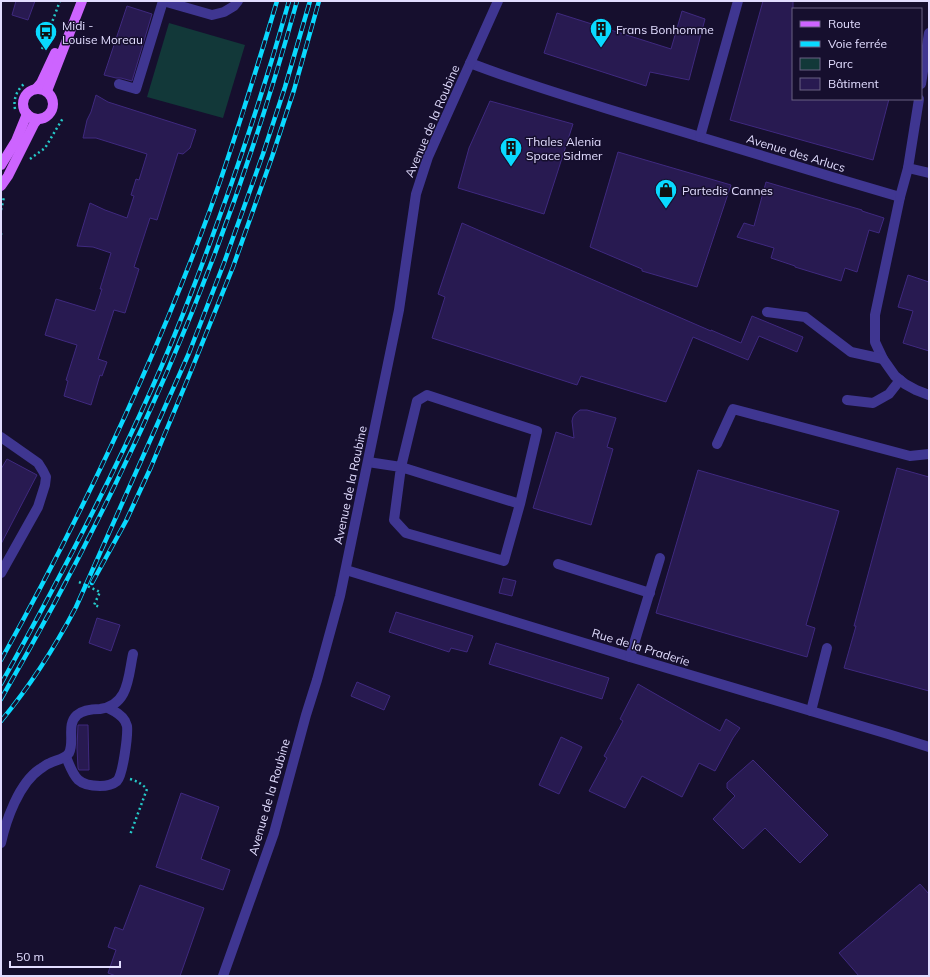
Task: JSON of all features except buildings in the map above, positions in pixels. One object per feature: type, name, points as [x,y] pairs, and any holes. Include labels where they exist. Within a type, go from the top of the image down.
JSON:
[{"type":"main road","points":[[36,89],[41,83],[53,56],[75,1]]},
{"type":"main road","points":[[47,91],[82,1]]},
{"type":"main road","points":[[36,89],[47,91],[53,100],[52,110],[45,117],[38,119],[32,118],[24,110],[24,99],[27,94],[36,89]]},
{"type":"main road","points":[[1,165],[16,141],[27,114]]},
{"type":"main road","points":[[1,186],[8,176],[34,124],[38,119]]},
{"type":"street","points":[[119,84],[136,89],[163,1],[212,15],[224,12],[234,6],[238,1]]},
{"type":"street","name":"Avenue de la Roubine","points":[[223,976],[274,833],[340,596],[399,310],[416,194],[428,158],[498,1]]},
{"type":"street","points":[[700,137],[738,1]]},
{"type":"street","points":[[922,78],[929,33]]},
{"type":"street","name":"Avenue des Arlucs","points":[[470,63],[489,71],[574,99],[900,197]]},
{"type":"street","points":[[919,100],[908,168],[900,197],[875,315],[875,342],[883,359],[895,376],[905,384],[929,395]]},
{"type":"street","points":[[908,168],[929,174]]},
{"type":"street","points":[[767,312],[805,317],[851,352],[883,359]]},
{"type":"street","points":[[847,400],[873,403],[890,394],[900,380]]},
{"type":"street","points":[[427,395],[538,431],[504,561],[406,533],[394,520],[401,467],[416,401],[427,395]]},
{"type":"street","points":[[717,444],[734,409],[910,456],[929,454]]},
{"type":"street","points":[[1,437],[38,463],[46,477],[38,506],[1,573]]},
{"type":"street","points":[[368,462],[401,467],[520,504]]},
{"type":"street","points":[[630,657],[660,558]]},
{"type":"street","points":[[558,564],[650,593]]},
{"type":"street","name":"Rue de la Praderie","points":[[346,570],[929,747]]},
{"type":"street","points":[[811,711],[827,648]]},
{"type":"street","points":[[1,844],[10,815],[22,788],[28,779],[38,770],[51,762],[66,757],[68,754],[70,748],[71,724],[78,714],[84,711],[108,708],[121,698],[127,684],[133,654]]},
{"type":"street","points":[[66,757],[76,778],[87,785],[106,786],[116,781],[120,777],[127,726],[120,715],[108,708]]},
{"type":"path","points":[[40,55],[60,1]]},
{"type":"path","points":[[79,582],[100,592],[94,605],[100,607]]},
{"type":"path","points":[[120,777],[138,782],[147,789],[130,835]]},
{"type":"green space","points":[[169,23],[245,45],[223,118],[147,97]]},
{"type":"railway","points":[[1,660],[88,495],[165,325],[219,184],[245,106],[277,1]]},
{"type":"railway","points":[[1,684],[61,574],[99,500],[135,426],[174,337],[232,182],[262,92],[289,1]]},
{"type":"railway","points":[[1,699],[45,621],[87,541],[142,428],[168,369],[217,248],[239,187],[260,126],[297,1]]},
{"type":"railway","points":[[1,721],[42,666],[76,607],[189,353],[224,263],[263,154],[285,87],[310,1]]},
{"type":"railway","points":[[92,583],[126,521],[151,467],[233,267],[294,90],[319,1]]},
{"type":"place","name":"Frans Bonhomme","points":[[601,48]]},
{"type":"place","name":"Midi - Louise Moreau","points":[[46,52]]},
{"type":"place","name":"Thales Alenia Space Sidmer","points":[[511,168]]},
{"type":"place","name":"Partedis Cannes","points":[[666,210]]}]
